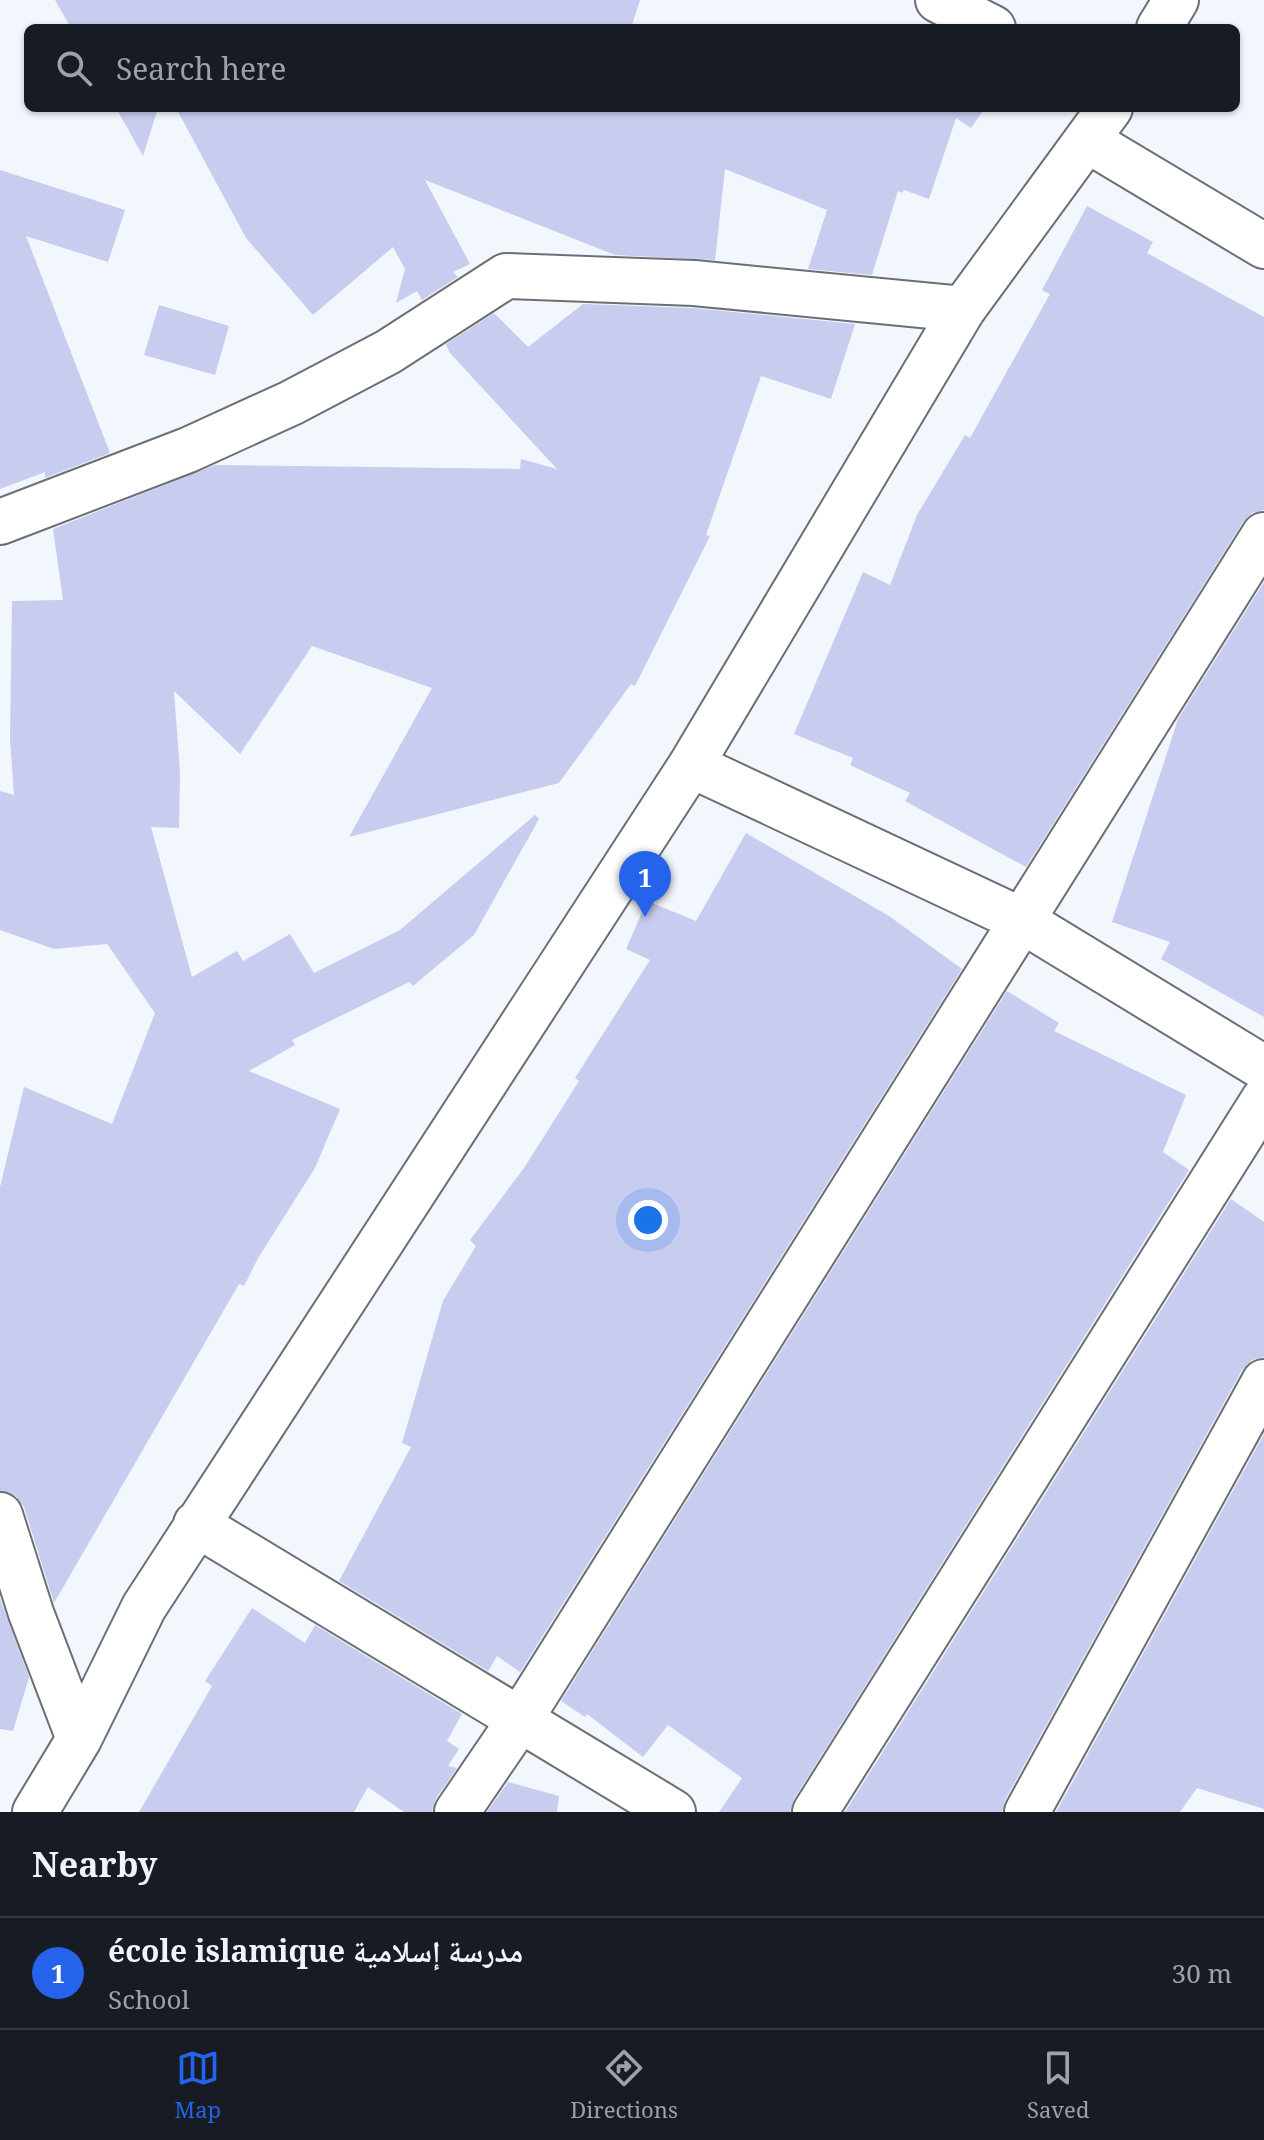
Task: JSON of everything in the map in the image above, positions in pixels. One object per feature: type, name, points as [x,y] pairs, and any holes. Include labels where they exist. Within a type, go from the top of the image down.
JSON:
[{"type":"street","points":[[938,0],[985,24]]},
{"type":"street","points":[[1161,24],[1176,0]]},
{"type":"street","points":[[35,1812],[79,1739],[144,1607],[196,1524],[691,765],[963,309],[1098,124],[1264,246]]},
{"type":"street","points":[[0,522],[188,450],[291,403],[388,352],[506,276],[694,283],[963,309]]},
{"type":"street","points":[[457,1812],[519,1721],[1264,535]]},
{"type":"street","points":[[691,765],[1021,920],[1264,1068]]},
{"type":"street","points":[[815,1812],[1264,1099]]},
{"type":"street","points":[[1027,1812],[1264,1382]]},
{"type":"street","points":[[0,1515],[31,1613],[79,1739]]},
{"type":"street","points":[[196,1524],[673,1812]]},
{"type":"building","points":[[55,0],[640,0],[632,24],[69,24]]},
{"type":"building","points":[[118,112],[157,112],[143,156]]},
{"type":"building","points":[[178,112],[982,112],[971,128],[956,118],[929,199],[904,190],[902,193],[898,191],[872,275],[808,269],[827,210],[725,169],[715,260],[615,255],[425,180],[470,264],[453,272],[458,277],[422,300],[417,291],[396,303],[405,269],[393,247],[313,315],[246,238]]},
{"type":"building","points":[[0,170],[125,210],[108,262],[26,236],[110,453],[45,478],[45,472],[0,489]]},
{"type":"building","points":[[1087,206],[1153,242],[1147,253],[1264,317],[1264,510],[1252,513],[1243,522],[1026,867],[905,801],[910,793],[850,765],[853,758],[794,734],[863,572],[890,585],[917,515],[965,435],[970,438],[1050,294],[1042,290]]},
{"type":"building","points":[[583,304],[692,308],[855,324],[831,399],[761,376],[706,535],[710,536],[635,686],[631,684],[559,783],[349,837],[432,688],[312,646],[240,754],[174,691],[180,772],[179,828],[151,827],[192,977],[237,951],[243,961],[290,934],[314,973],[400,930],[535,815],[539,819],[474,935],[413,986],[409,982],[292,1040],[295,1045],[249,1071],[340,1109],[315,1168],[258,1258],[244,1286],[239,1284],[54,1603],[24,1507],[16,1496],[0,1491],[0,1187],[24,1087],[112,1124],[155,1013],[107,944],[54,949],[0,930],[0,791],[14,795],[10,740],[12,601],[63,600],[53,529],[215,465],[520,469],[521,459],[557,469],[450,353],[446,344],[494,313],[528,347]]},
{"type":"building","points":[[159,305],[229,326],[215,375],[144,355]]},
{"type":"building","points":[[1264,582],[1264,1017],[1161,959],[1170,942],[1112,922],[1178,719]]},
{"type":"building","points":[[746,833],[889,916],[962,969],[520,1672],[497,1656],[488,1671],[339,1581],[411,1447],[402,1443],[443,1301],[476,1246],[470,1240],[524,1168],[579,1081],[575,1078],[650,960],[626,949],[647,901],[696,921]]},
{"type":"building","points":[[1007,991],[1059,1023],[1054,1031],[1186,1095],[1163,1152],[1189,1170],[794,1799],[790,1812],[719,1812],[742,1778],[668,1725],[643,1757],[587,1714],[585,1717],[561,1701]]},
{"type":"building","points":[[1231,1199],[1264,1222],[1264,1357],[1252,1360],[1242,1370],[1005,1800],[1002,1812],[845,1812]]},
{"type":"building","points":[[1264,1434],[1264,1809],[1197,1788],[1180,1812],[1056,1812]]},
{"type":"building","points":[[0,1598],[29,1677],[13,1731],[0,1729]]},
{"type":"building","points":[[252,1608],[305,1643],[315,1625],[462,1714],[447,1741],[459,1749],[448,1766],[457,1768],[436,1798],[432,1812],[404,1812],[368,1787],[354,1812],[139,1812],[212,1686],[205,1681]]},
{"type":"building","points":[[508,1782],[559,1796],[557,1812],[487,1812]]},
{"type":"place","name":"école islamique مدرسة إسلامية","points":[[645,917]]}]
